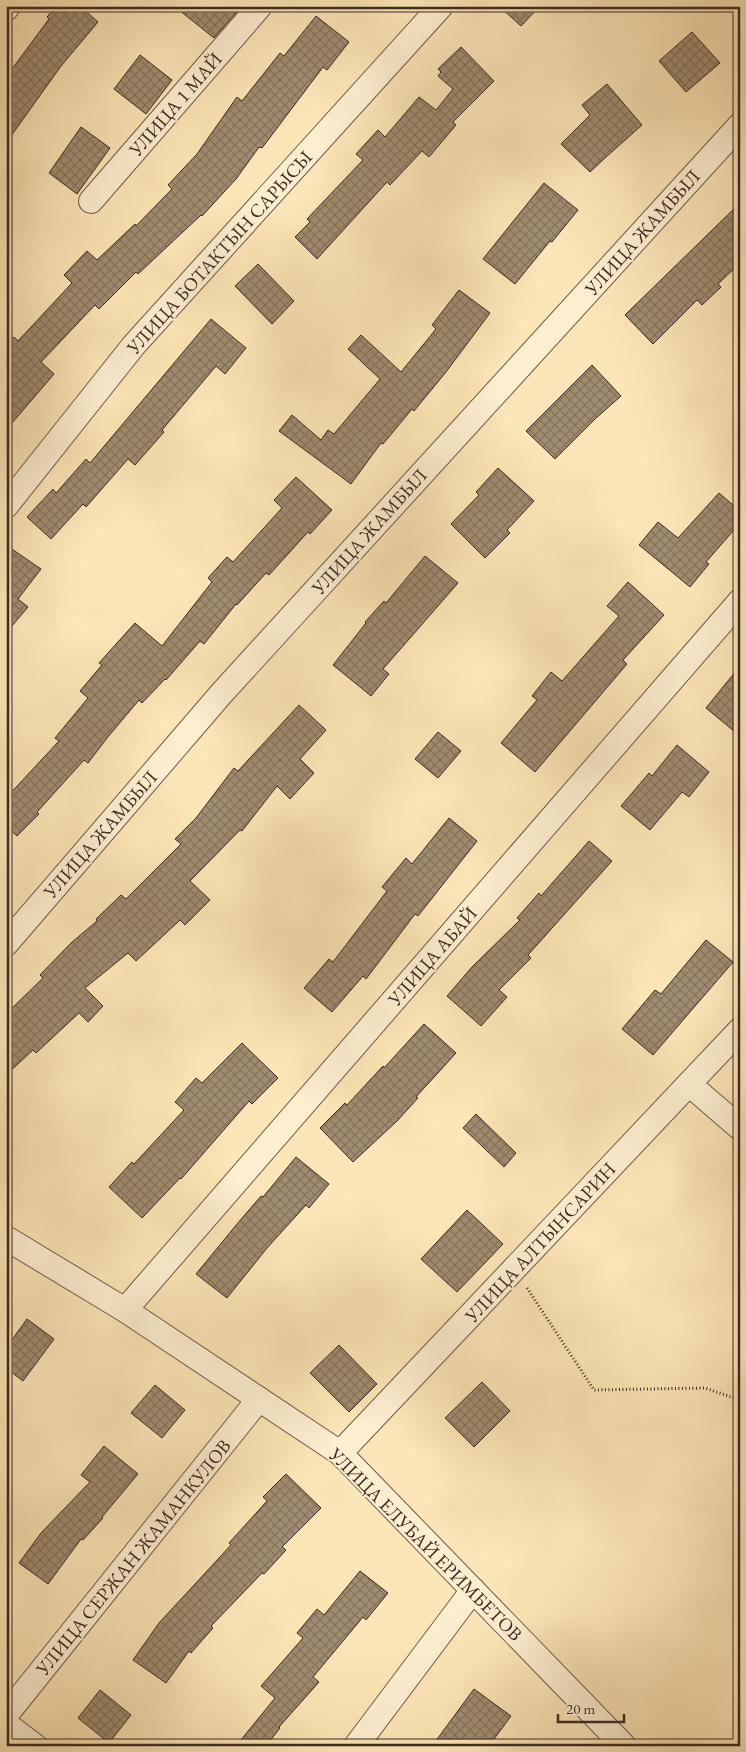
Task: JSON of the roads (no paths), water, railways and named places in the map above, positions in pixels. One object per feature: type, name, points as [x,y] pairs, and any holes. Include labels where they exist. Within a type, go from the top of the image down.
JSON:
[{"type":"street","name":"УЛИЦА 1 МАЙ","points":[[91,202],[260,6]]},
{"type":"street","name":"УЛИЦА БОТАКТЫН САРЫСЫ","points":[[6,506],[134,345],[441,6]]},
{"type":"street","name":"УЛИЦА ЖАМБЫЛ","points":[[6,944],[221,694],[740,125]]},
{"type":"street","name":"УЛИЦА АБАЙ","points":[[125,1310],[740,601]]},
{"type":"street","name":"УЛИЦА АЛТЫНСАРИН","points":[[340,1453],[740,1030]]},
{"type":"street","points":[[689,1084],[740,1128]]},
{"type":"street","name":"УЛИЦА ЕЛУБАЙ ЕРИМБЕТОВ","points":[[6,1238],[125,1310],[340,1453],[624,1746]]},
{"type":"street","name":"УЛИЦА СЕРЖАН ЖАМАНКУЛОВ","points":[[6,1716],[259,1399]]},
{"type":"street","points":[[356,1746],[472,1590]]},
{"type":"street","points":[[6,1724],[35,1746]]}]
